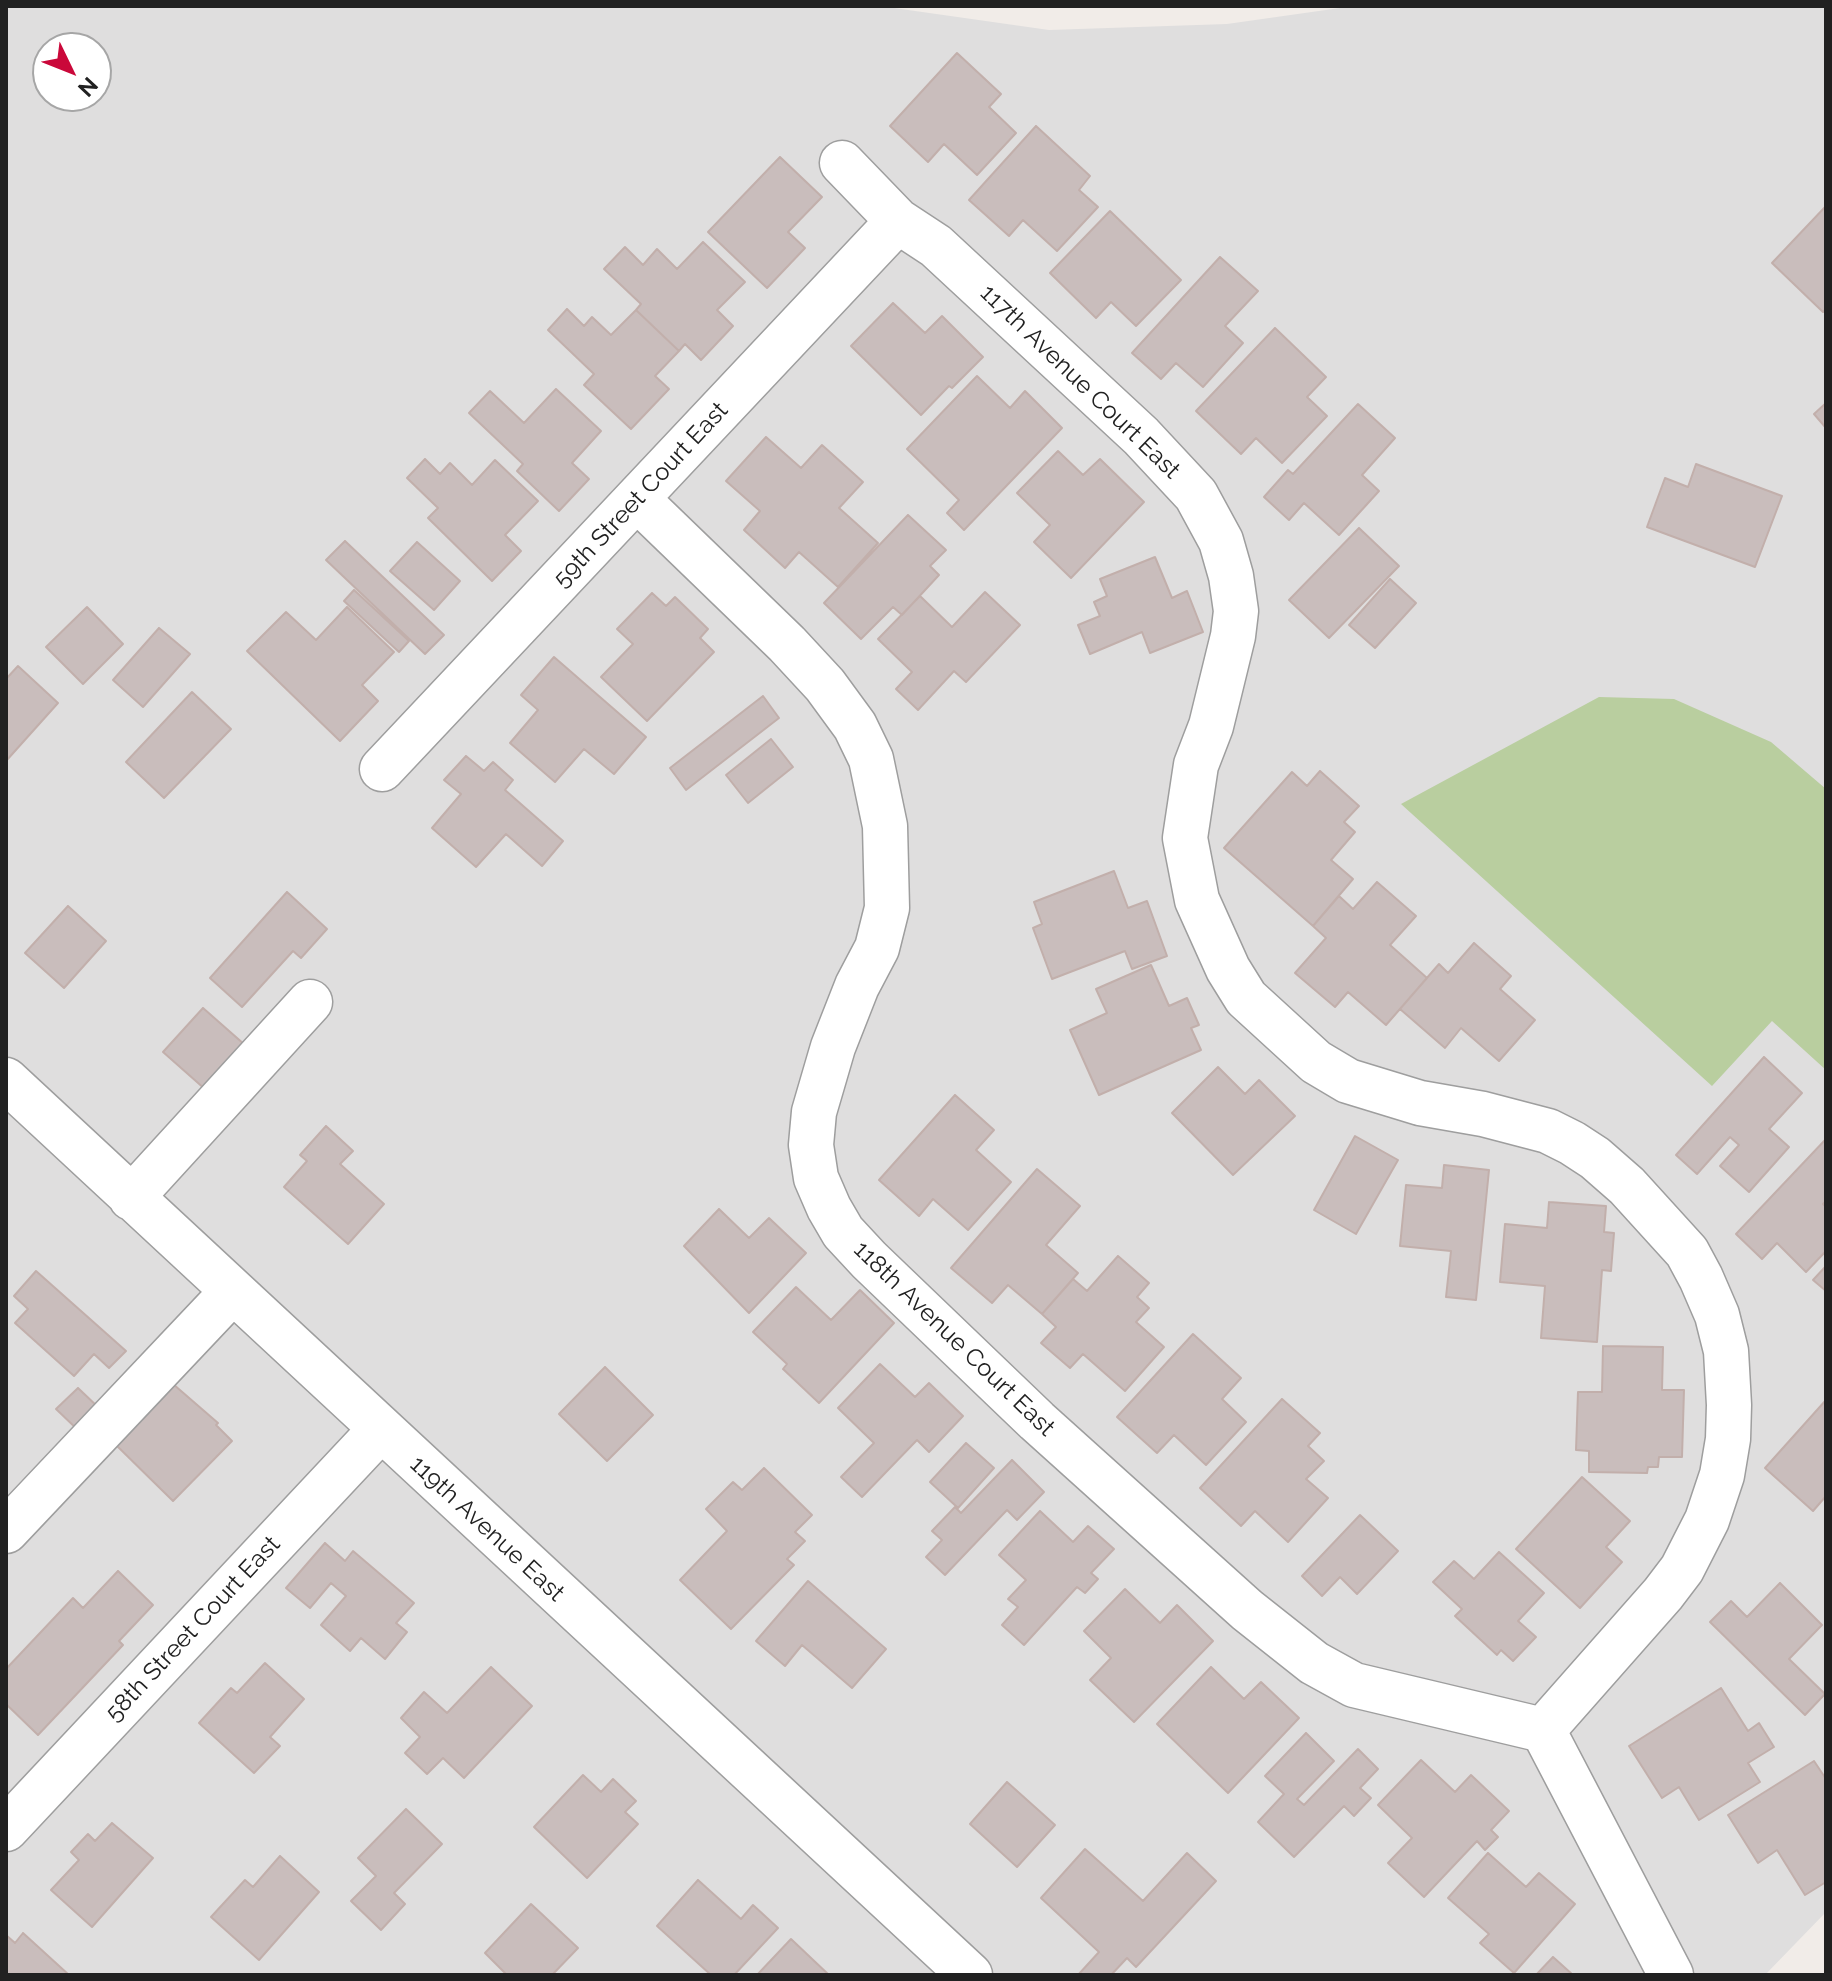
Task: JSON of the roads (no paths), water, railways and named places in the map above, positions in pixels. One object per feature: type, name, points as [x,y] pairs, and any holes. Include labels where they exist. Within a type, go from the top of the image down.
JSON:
[{"type":"street","name":"117th Avenue Court East","points":[[842,163],[898,221],[936,246],[1141,436],[1196,495],[1221,541],[1231,576],[1236,611],[1233,636],[1211,726],[1196,765],[1185,838],[1197,900],[1228,969],[1246,998],[1316,1062],[1348,1081],[1420,1103],[1483,1114],[1548,1131],[1572,1143],[1627,1186],[1687,1252],[1701,1278],[1717,1315],[1726,1351],[1729,1405],[1722,1475],[1707,1520],[1682,1569],[1663,1594],[1543,1730]]},
{"type":"street","name":"59th Street Court East","points":[[382,769],[898,221]]},
{"type":"street","name":"118th Avenue Court East","points":[[637,499],[787,644],[825,685],[855,726],[871,759],[885,826],[887,908],[877,948],[857,986],[833,1047],[814,1112],[811,1145],[816,1178],[843,1232],[1037,1421],[1247,1610],[1314,1663],[1354,1685],[1543,1730]]},
{"type":"street","points":[[131,1198],[310,1002]]},
{"type":"street","name":"119th Avenue East","points":[[6,1080],[970,1975]]},
{"type":"street","points":[[6,1531],[232,1292]]},
{"type":"street","name":"58th Street Court East","points":[[6,1829],[380,1430]]},
{"type":"street","points":[[1543,1730],[1671,1975]]}]
